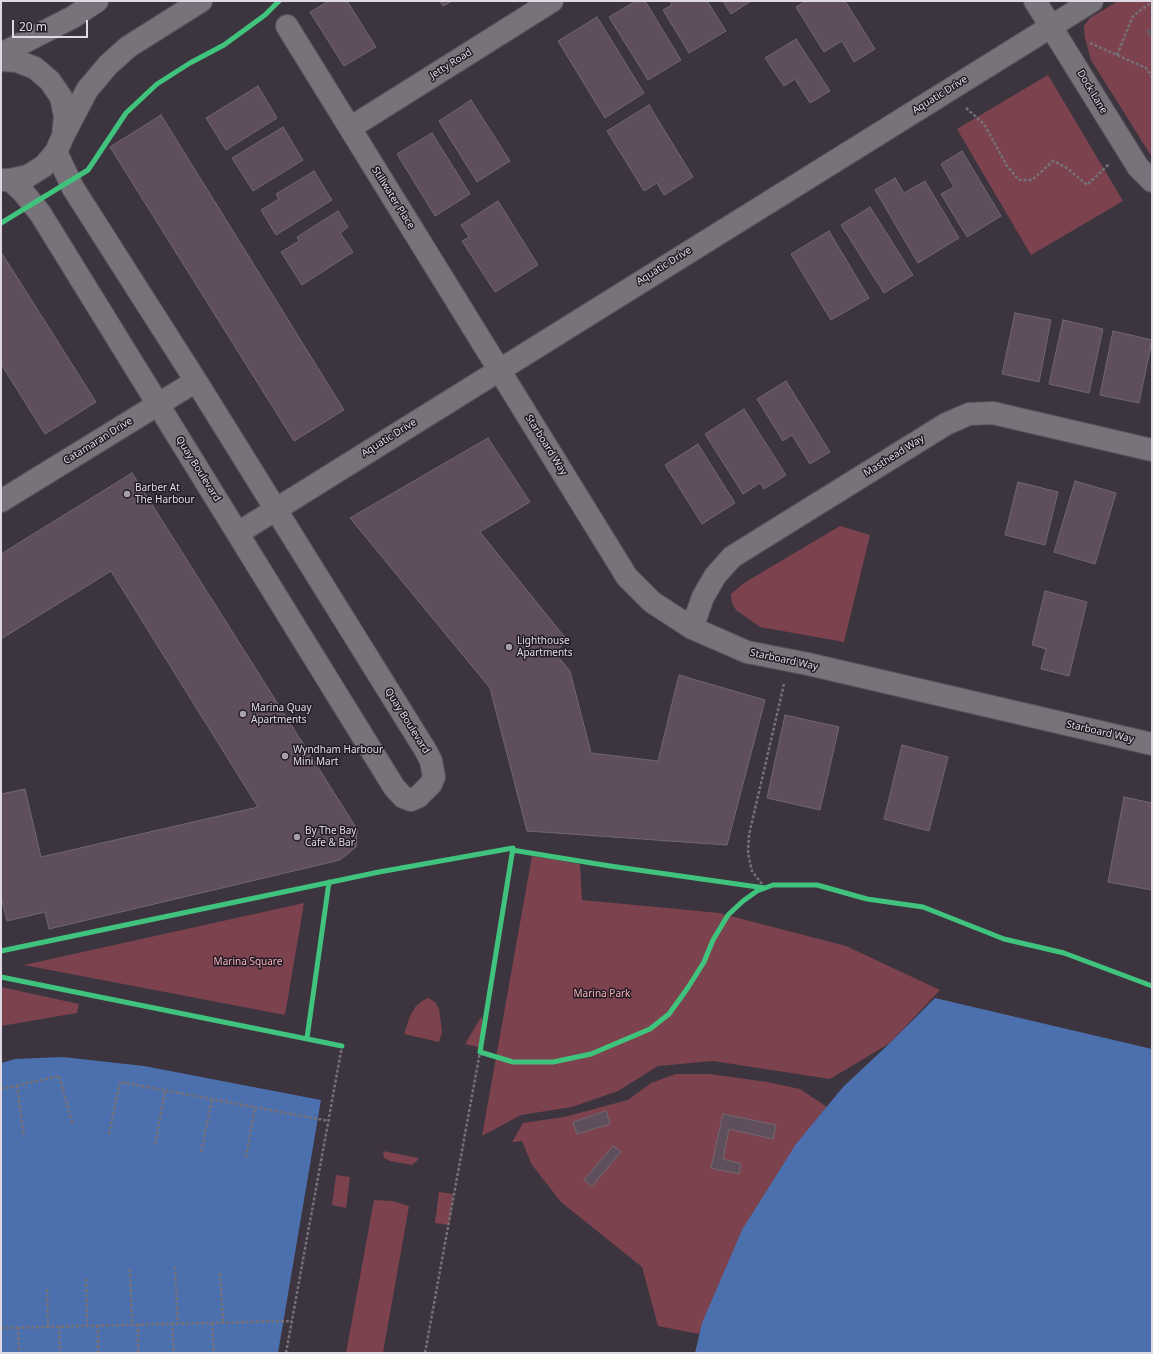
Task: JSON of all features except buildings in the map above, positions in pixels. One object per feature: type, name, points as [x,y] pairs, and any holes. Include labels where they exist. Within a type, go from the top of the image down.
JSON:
[{"type":"street","points":[[1,54],[73,17],[97,1]]},
{"type":"street","points":[[5,180],[28,176],[44,166],[60,144],[87,90],[108,65],[177,8],[201,1]]},
{"type":"street","name":"Jetty Road","points":[[350,128],[552,1]]},
{"type":"street","name":"Dock Lane","points":[[1035,1],[1138,167],[1152,181]]},
{"type":"street","name":"Aquatic Drive","points":[[238,533],[1092,1]]},
{"type":"street","name":"Stillwater Place","points":[[287,26],[499,369]]},
{"type":"street","points":[[1,60],[17,61],[36,68],[50,80],[61,97],[65,116],[60,144]]},
{"type":"street","name":"Quay Boulevard","points":[[5,180],[24,192],[40,213],[394,787],[403,797],[411,800],[418,797],[431,784],[434,777],[431,761],[196,381],[73,188],[60,144]]},
{"type":"street","name":"Starboard Way","points":[[499,369],[627,577],[652,602],[692,628],[747,652],[789,660],[1152,744]]},
{"type":"street","name":"Catamaran Drive","points":[[1,501],[196,381]]},
{"type":"street","name":"Masthead Way","points":[[692,628],[703,597],[715,576],[732,557],[946,424],[969,414],[994,413],[1152,450]]},
{"type":"path","points":[[1116,55],[1133,16],[1152,2]]},
{"type":"path","points":[[1088,42],[1146,68],[1152,77]]},
{"type":"path","points":[[945,92],[984,124],[1007,166],[1019,180],[1032,180],[1053,161],[1068,168],[1087,185],[1126,148]]},
{"type":"path","points":[[765,888],[752,871],[748,853],[749,835],[789,660]]},
{"type":"path","points":[[757,889],[773,885]]},
{"type":"path","points":[[286,1353],[342,1046],[335,1044]]},
{"type":"path","points":[[425,1353],[481,1044]]},
{"type":"path","points":[[480,1052],[486,1054]]},
{"type":"path","points":[[1,1089],[59,1076],[72,1125]]},
{"type":"path","points":[[109,1134],[120,1082],[328,1121]]},
{"type":"path","points":[[17,1086],[24,1137]]},
{"type":"path","points":[[155,1144],[165,1091]]},
{"type":"path","points":[[200,1152],[212,1099]]},
{"type":"path","points":[[246,1157],[255,1107]]},
{"type":"path","points":[[175,1267],[178,1323]]},
{"type":"path","points":[[130,1269],[132,1325]]},
{"type":"path","points":[[220,1273],[223,1322]]},
{"type":"path","points":[[86,1279],[87,1326]]},
{"type":"path","points":[[47,1289],[48,1326]]},
{"type":"path","points":[[1,1328],[292,1321]]},
{"type":"path","points":[[172,1323],[174,1353]]},
{"type":"path","points":[[212,1323],[214,1353]]},
{"type":"path","points":[[138,1324],[138,1353]]},
{"type":"path","points":[[98,1325],[98,1353]]},
{"type":"path","points":[[59,1326],[60,1353]]},
{"type":"path","points":[[18,1327],[20,1353]]},
{"type":"green space","points":[[1118,1],[1152,1],[1152,157],[1091,60],[1085,38],[1084,26],[1090,18]]},
{"type":"green space","points":[[1048,75],[1123,201],[1031,255],[957,129]]},
{"type":"green space","points":[[840,526],[870,535],[844,642],[760,627],[736,610],[732,603],[731,594],[744,583]]},
{"type":"green space","name":"Marina Park","points":[[532,856],[580,864],[582,900],[719,913],[846,946],[940,990],[890,1043],[830,1079],[713,1061],[658,1066],[618,1091],[572,1107],[521,1115],[482,1136]]},
{"type":"green space","name":"Marina Square","points":[[304,903],[285,1015],[24,965]]},
{"type":"green space","points":[[1,987],[79,1004],[77,1013],[1,1026]]},
{"type":"green space","points":[[428,998],[435,1002],[439,1009],[442,1032],[439,1042],[404,1034],[410,1016],[416,1006]]},
{"type":"green space","points":[[481,1017],[486,1027],[482,1048],[465,1044]]},
{"type":"green space","points":[[676,1074],[710,1074],[767,1082],[800,1089],[827,1107],[789,1156],[738,1240],[699,1334],[658,1326],[642,1267],[561,1202],[532,1165],[522,1141],[512,1142],[523,1123],[564,1117],[628,1100],[651,1083]]},
{"type":"green space","points":[[383,1151],[418,1158],[418,1160],[412,1165],[390,1161],[384,1158]]},
{"type":"green space","points":[[336,1175],[350,1177],[346,1208],[332,1205]]},
{"type":"green space","points":[[439,1192],[453,1194],[449,1225],[435,1223]]},
{"type":"green space","points":[[374,1200],[392,1201],[409,1206],[383,1353],[346,1353]]},
{"type":"water","points":[[935,998],[1152,1049],[1152,1353],[695,1353],[702,1323],[742,1230],[796,1144],[843,1087]]},
{"type":"water","points":[[62,1057],[144,1066],[321,1100],[278,1353],[1,1353],[1,1063],[15,1059]]},
{"type":"cycle path","points":[[1,223],[88,170],[126,113],[157,84],[190,63],[224,45],[265,15],[279,1]]},
{"type":"cycle path","points":[[1,951],[379,872],[513,848],[480,1052],[513,1062],[553,1062],[591,1054],[650,1029],[669,1014],[687,989],[704,962],[713,940],[728,915],[743,901],[757,891],[773,885],[817,885],[867,899],[923,907],[1004,939],[1064,953],[1152,986]]},
{"type":"cycle path","points":[[512,850],[610,866],[765,888]]},
{"type":"cycle path","points":[[307,1038],[329,882]]},
{"type":"cycle path","points":[[1,977],[342,1046]]},
{"type":"place","name":"Barber At The Harbour","points":[[127,494]]},
{"type":"place","name":"Lighthouse Apartments","points":[[509,647]]},
{"type":"place","name":"Marina Quay Apartments","points":[[243,714]]},
{"type":"place","name":"Wyndham Harbour Mini Mart","points":[[285,756]]},
{"type":"place","name":"By The Bay Cafe & Bar","points":[[297,837]]}]
